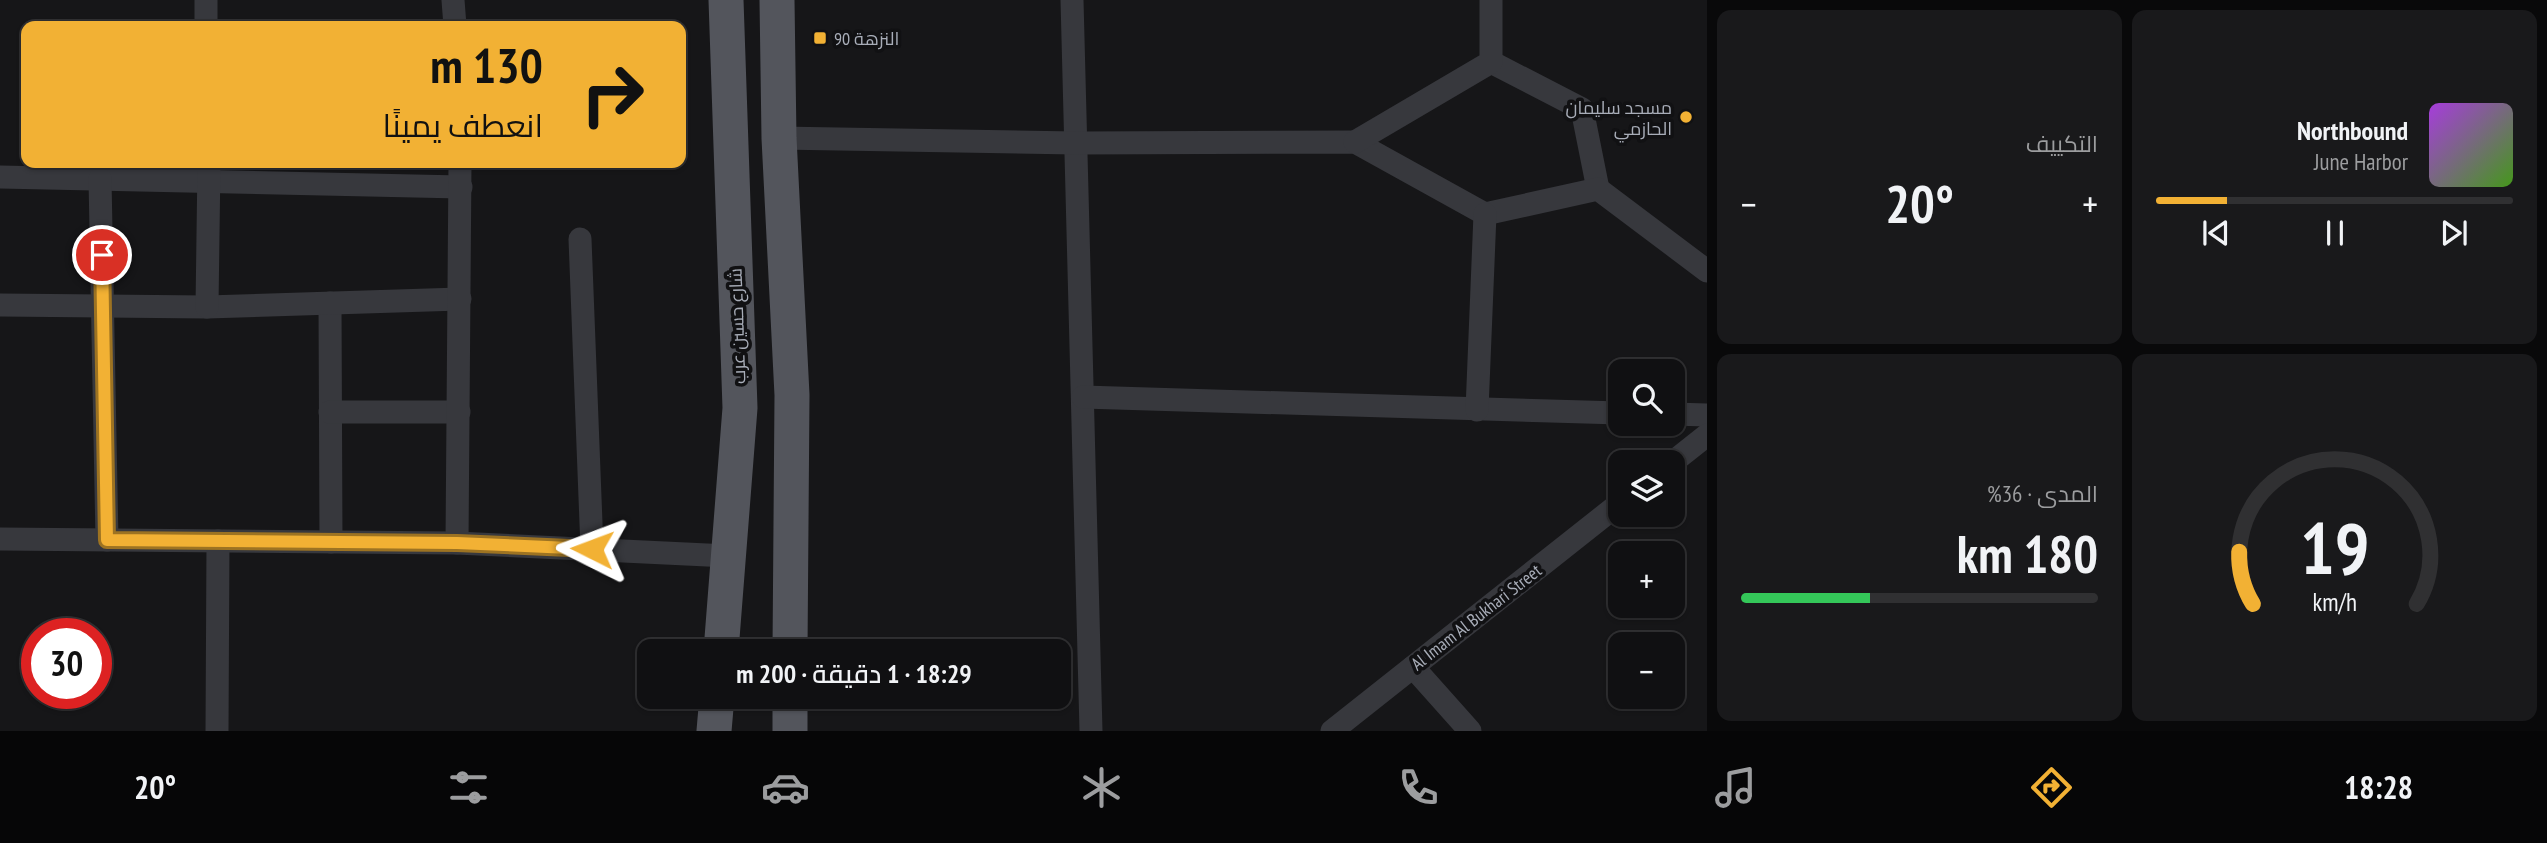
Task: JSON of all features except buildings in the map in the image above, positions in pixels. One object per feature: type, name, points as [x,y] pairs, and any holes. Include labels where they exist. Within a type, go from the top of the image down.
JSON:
[{"type":"main road","name":"شارع حسين عرب","points":[[722,639],[740,408],[726,0]]},
{"type":"main road","points":[[777,0],[779,138],[792,395],[790,639]]},
{"type":"main road","points":[[714,731],[716,709]]},
{"type":"main road","points":[[790,709],[790,731]]},
{"type":"street","points":[[206,0],[206,21]]},
{"type":"street","points":[[453,0],[454,21]]},
{"type":"street","points":[[1072,0],[1091,731]]},
{"type":"street","points":[[1491,0],[1491,62]]},
{"type":"street","points":[[1355,142],[1491,62]]},
{"type":"street","points":[[1491,62],[1582,109],[1598,189],[1707,271]]},
{"type":"street","points":[[779,138],[1076,143],[1355,142],[1485,214],[1598,189]]},
{"type":"street","points":[[457,543],[460,168]]},
{"type":"street","points":[[0,177],[100,179],[209,172],[461,187]]},
{"type":"street","points":[[207,307],[209,172]]},
{"type":"street","points":[[100,179],[107,540]]},
{"type":"street","points":[[1478,410],[1485,214]]},
{"type":"street","points":[[580,239],[592,549]]},
{"type":"street","points":[[0,305],[207,307],[460,299]]},
{"type":"street","points":[[330,303],[331,542]]},
{"type":"street","points":[[1083,397],[1608,413]]},
{"type":"street","points":[[330,412],[459,412]]},
{"type":"street","points":[[1685,414],[1707,415]]},
{"type":"street","points":[[1685,452],[1707,435]]},
{"type":"street","name":"Al Imam Al Bukhari Street","points":[[1332,731],[1608,513]]},
{"type":"street","points":[[0,539],[457,543],[728,556]]},
{"type":"street","points":[[216,731],[218,541]]},
{"type":"street","points":[[1413,667],[1470,731]]},
{"type":"place","name":"النزهة 90","points":[[820,38]]},
{"type":"place","name":"مسجد سليمان الحازمي","points":[[1686,117]]},
{"type":"route","points":[[102,255],[107,540],[457,543],[592,549]]}]
